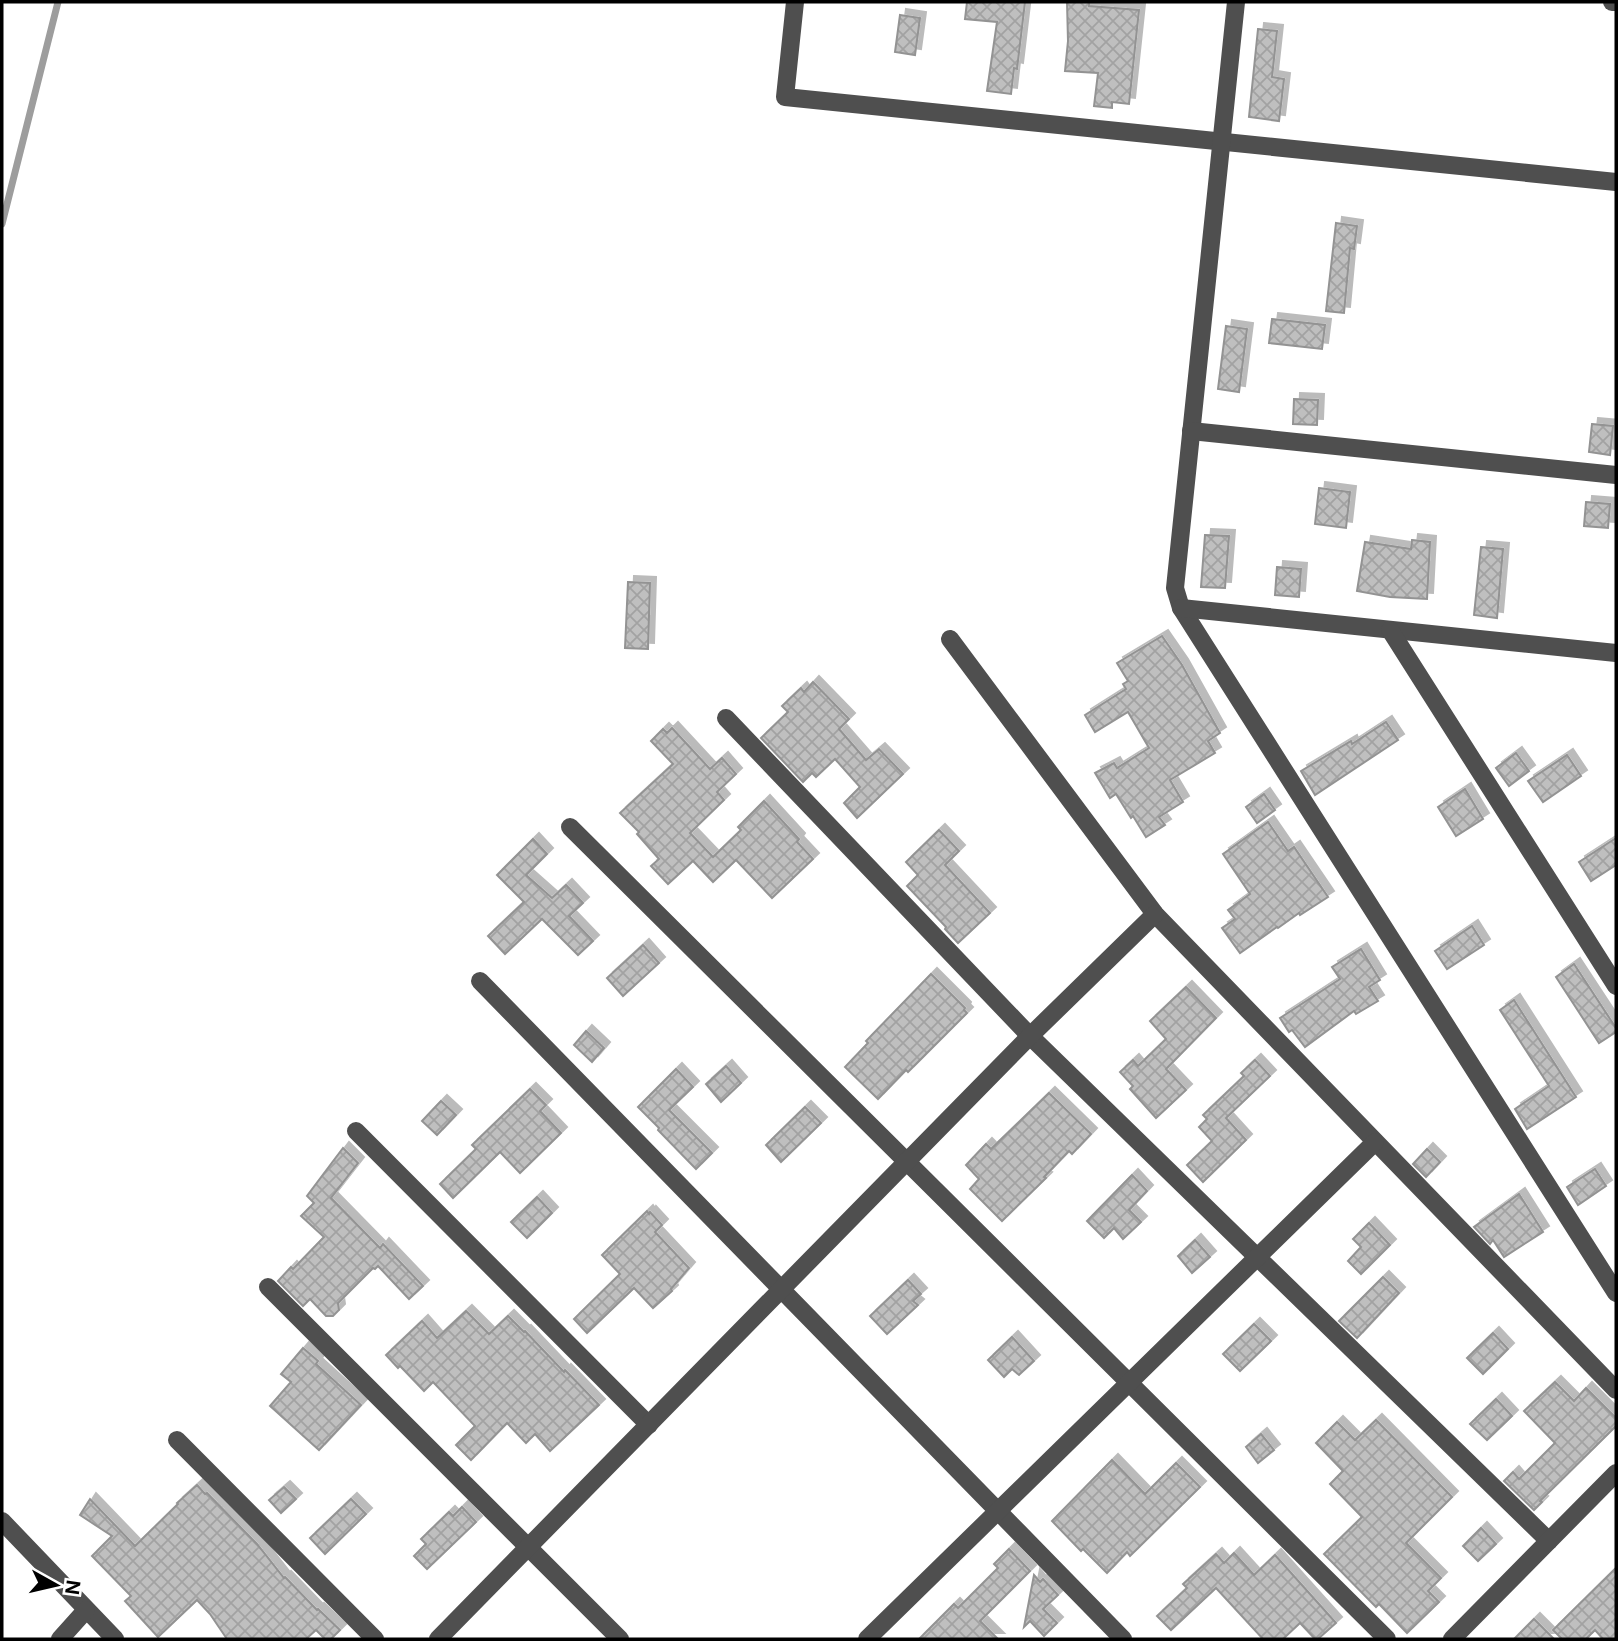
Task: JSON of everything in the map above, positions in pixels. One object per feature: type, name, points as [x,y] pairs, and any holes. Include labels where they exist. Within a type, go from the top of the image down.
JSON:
[{"type":"street","points":[[795,2],[785,97],[1616,182]]},
{"type":"street","points":[[1236,2],[1175,588],[1181,608],[1616,1293]]},
{"type":"street","points":[[1191,431],[1616,475]]},
{"type":"street","points":[[1181,608],[1611,653],[1616,669]]},
{"type":"street","points":[[1390,630],[1616,986]]},
{"type":"street","points":[[950,639],[1154,914],[1616,1390]]},
{"type":"street","points":[[726,718],[1030,1036],[1549,1541]]},
{"type":"street","points":[[570,827],[1387,1639]]},
{"type":"street","points":[[438,1639],[1030,1036],[1154,914]]},
{"type":"street","points":[[480,981],[1123,1639]]},
{"type":"street","points":[[356,1130],[649,1425]]},
{"type":"street","points":[[867,1639],[1375,1142]]},
{"type":"street","points":[[268,1287],[620,1639]]},
{"type":"street","points":[[177,1440],[375,1639]]},
{"type":"street","points":[[1452,1639],[1616,1473]]},
{"type":"street","points":[[2,1521],[115,1639]]},
{"type":"street","points":[[60,1639],[86,1610]]},
{"type":"building","points":[[967,2],[1025,2],[1017,69],[1014,68],[1011,94],[987,91],[997,22],[965,19]]},
{"type":"building","points":[[1067,2],[1089,2],[1089,6],[1139,10],[1129,104],[1112,102],[1112,108],[1094,106],[1098,73],[1065,71],[1068,41]]},
{"type":"building","points":[[900,15],[920,18],[915,55],[895,52]]},
{"type":"building","points":[[1258,29],[1277,31],[1272,77],[1284,79],[1279,121],[1249,117]]},
{"type":"building","points":[[1336,223],[1357,226],[1354,249],[1350,248],[1344,313],[1326,311]]},
{"type":"building","points":[[1272,319],[1325,325],[1322,349],[1269,343]]},
{"type":"building","points":[[1226,326],[1247,329],[1239,392],[1218,389]]},
{"type":"building","points":[[1294,399],[1318,400],[1317,425],[1293,424]]},
{"type":"building","points":[[1592,424],[1613,426],[1610,455],[1589,452]]},
{"type":"building","points":[[1319,488],[1350,492],[1346,528],[1315,524]]},
{"type":"building","points":[[1586,502],[1610,504],[1608,528],[1584,526]]},
{"type":"building","points":[[1205,535],[1229,536],[1225,588],[1201,587]]},
{"type":"building","points":[[1412,540],[1430,542],[1427,599],[1390,597],[1357,591],[1365,542],[1411,549]]},
{"type":"building","points":[[1481,547],[1503,549],[1497,618],[1474,615]]},
{"type":"building","points":[[1277,567],[1301,569],[1299,597],[1275,595]]},
{"type":"building","points":[[628,582],[650,583],[648,649],[625,648]]},
{"type":"building","points":[[1162,636],[1182,665],[1220,733],[1208,741],[1215,753],[1170,780],[1183,802],[1159,817],[1165,825],[1146,837],[1116,794],[1110,798],[1095,773],[1114,763],[1117,768],[1149,748],[1128,712],[1095,732],[1085,715],[1126,689],[1123,684],[1128,681],[1117,663]]},
{"type":"building","points":[[813,682],[849,719],[839,729],[866,760],[879,749],[903,774],[857,818],[844,803],[860,787],[835,759],[816,777],[812,773],[803,782],[761,738],[788,712],[782,706],[801,688],[804,692]]},
{"type":"building","points":[[1386,722],[1398,740],[1315,795],[1301,771]]},
{"type":"building","points":[[672,728],[710,769],[722,758],[736,774],[717,792],[724,800],[690,833],[713,857],[741,830],[738,827],[764,801],[799,839],[797,842],[813,859],[772,898],[736,860],[713,882],[693,861],[668,884],[651,866],[659,859],[637,834],[639,832],[620,813],[673,764],[651,741],[663,729],[667,733]]},
{"type":"building","points":[[1516,753],[1529,771],[1509,786],[1496,768]]},
{"type":"building","points":[[1567,755],[1581,776],[1543,802],[1528,781]]},
{"type":"building","points":[[1465,789],[1483,819],[1456,836],[1438,807]]},
{"type":"building","points":[[1264,794],[1275,810],[1257,823],[1246,807]]},
{"type":"building","points":[[1268,822],[1288,851],[1294,847],[1328,897],[1240,953],[1222,928],[1235,919],[1228,910],[1250,894],[1223,854]]},
{"type":"building","points":[[939,830],[959,851],[945,865],[990,913],[958,943],[907,886],[918,875],[906,862]]},
{"type":"building","points":[[1616,838],[1616,865],[1591,881],[1579,862]]},
{"type":"building","points":[[533,839],[547,854],[526,875],[552,898],[566,885],[583,903],[569,916],[593,941],[578,955],[542,919],[505,954],[488,936],[524,902],[497,875]]},
{"type":"building","points":[[1472,926],[1484,945],[1447,969],[1435,951]]},
{"type":"building","points":[[643,945],[659,963],[623,996],[607,978]]},
{"type":"building","points":[[1361,949],[1380,980],[1369,987],[1378,1001],[1356,1014],[1354,1011],[1305,1047],[1292,1030],[1289,1032],[1280,1018],[1340,979],[1332,967]]},
{"type":"building","points":[[1574,964],[1616,1028],[1616,1032],[1599,1043],[1556,977]]},
{"type":"building","points":[[931,974],[967,1013],[878,1099],[845,1067],[868,1043],[866,1041]]},
{"type":"building","points":[[1186,987],[1216,1018],[1166,1069],[1186,1090],[1156,1118],[1130,1089],[1133,1086],[1120,1072],[1133,1060],[1138,1066],[1166,1039],[1150,1021]]},
{"type":"building","points":[[1514,1000],[1576,1097],[1527,1129],[1515,1109],[1549,1086],[1500,1010]]},
{"type":"building","points":[[586,1031],[604,1048],[592,1062],[574,1045]]},
{"type":"building","points":[[1255,1060],[1270,1076],[1226,1118],[1246,1140],[1203,1182],[1187,1165],[1212,1141],[1199,1127],[1207,1119],[1203,1115],[1244,1076],[1241,1073]]},
{"type":"building","points":[[726,1066],[741,1083],[721,1102],[706,1084]]},
{"type":"building","points":[[676,1069],[693,1087],[669,1110],[712,1153],[696,1169],[638,1107]]},
{"type":"building","points":[[530,1089],[546,1105],[540,1111],[561,1133],[520,1173],[500,1152],[453,1198],[440,1184],[476,1149],[472,1145]]},
{"type":"building","points":[[1049,1093],[1091,1134],[1072,1154],[1069,1151],[1002,1221],[970,1189],[979,1179],[966,1165],[986,1144],[991,1149]]},
{"type":"building","points":[[441,1101],[456,1115],[437,1135],[422,1121]]},
{"type":"building","points":[[805,1107],[821,1123],[781,1162],[766,1145]]},
{"type":"building","points":[[343,1148],[358,1163],[331,1198],[380,1248],[383,1244],[423,1286],[409,1299],[378,1266],[338,1303],[339,1310],[333,1316],[326,1316],[310,1299],[303,1306],[278,1281],[324,1237],[301,1216],[314,1203],[307,1196]]},
{"type":"building","points":[[1427,1149],[1440,1162],[1426,1177],[1413,1164]]},
{"type":"building","points":[[1595,1169],[1606,1186],[1578,1205],[1567,1187]]},
{"type":"building","points":[[1132,1175],[1147,1191],[1129,1210],[1141,1222],[1123,1239],[1114,1228],[1104,1238],[1087,1221]]},
{"type":"building","points":[[1519,1194],[1543,1232],[1504,1257],[1493,1240],[1490,1244],[1474,1227]]},
{"type":"building","points":[[537,1197],[552,1213],[527,1238],[511,1222]]},
{"type":"building","points":[[647,1211],[662,1225],[655,1232],[689,1268],[672,1291],[653,1308],[634,1288],[587,1333],[574,1319],[620,1274],[602,1255]]},
{"type":"building","points":[[1369,1223],[1390,1245],[1361,1274],[1348,1261],[1361,1247],[1353,1239]]},
{"type":"building","points":[[1195,1240],[1210,1257],[1192,1273],[1178,1256]]},
{"type":"building","points":[[1383,1277],[1399,1293],[1357,1338],[1339,1321]]},
{"type":"building","points":[[908,1280],[921,1294],[913,1301],[918,1305],[887,1334],[870,1316]]},
{"type":"building","points":[[466,1311],[489,1334],[508,1316],[599,1405],[550,1451],[535,1434],[526,1443],[507,1423],[471,1460],[456,1445],[475,1426],[433,1382],[424,1391],[386,1355],[422,1321],[437,1338]]},
{"type":"building","points":[[1254,1324],[1271,1341],[1240,1371],[1223,1354]]},
{"type":"building","points":[[1493,1333],[1508,1349],[1483,1374],[1467,1358]]},
{"type":"building","points":[[1012,1337],[1034,1361],[1019,1375],[1012,1369],[1004,1377],[988,1360]]},
{"type":"building","points":[[303,1348],[318,1361],[316,1364],[361,1405],[319,1450],[270,1406],[291,1382],[281,1374]]},
{"type":"building","points":[[1555,1382],[1574,1401],[1586,1388],[1616,1418],[1616,1426],[1534,1510],[1504,1481],[1513,1472],[1519,1479],[1555,1443],[1524,1411]]},
{"type":"building","points":[[1496,1399],[1512,1416],[1487,1440],[1470,1424]]},
{"type":"building","points":[[1376,1420],[1452,1497],[1406,1543],[1441,1578],[1428,1591],[1439,1602],[1407,1633],[1379,1604],[1376,1607],[1324,1554],[1362,1517],[1330,1484],[1343,1471],[1316,1443],[1337,1422],[1355,1440]]},
{"type":"building","points":[[1261,1434],[1274,1450],[1258,1463],[1246,1447]]},
{"type":"building","points":[[1112,1460],[1145,1494],[1176,1463],[1200,1487],[1130,1556],[1127,1552],[1107,1573],[1052,1521]]},
{"type":"building","points":[[197,1485],[257,1544],[284,1578],[340,1630],[331,1639],[325,1639],[316,1630],[306,1639],[227,1639],[197,1600],[158,1637],[125,1601],[131,1596],[92,1556],[112,1536],[80,1515],[90,1499],[135,1546]]},
{"type":"building","points":[[284,1487],[296,1499],[281,1513],[269,1500]]},
{"type":"building","points":[[351,1499],[366,1514],[325,1554],[310,1538]]},
{"type":"building","points":[[462,1507],[476,1522],[427,1569],[414,1556],[426,1544],[421,1539],[449,1512],[453,1516]]},
{"type":"building","points":[[1481,1528],[1496,1544],[1478,1561],[1463,1546]]},
{"type":"building","points":[[1009,1549],[1030,1571],[980,1621],[998,1639],[919,1639],[954,1604],[958,1608],[998,1568],[994,1564]]},
{"type":"building","points":[[1234,1553],[1254,1575],[1275,1555],[1336,1623],[1318,1639],[1300,1623],[1283,1639],[1263,1639],[1216,1588],[1171,1630],[1157,1616],[1187,1588],[1183,1584],[1216,1554],[1224,1563]]},
{"type":"building","points":[[1616,1568],[1616,1639],[1603,1639],[1595,1630],[1586,1639],[1562,1639],[1553,1630]]},
{"type":"building","points":[[1034,1575],[1040,1582],[1043,1579],[1058,1595],[1043,1609],[1057,1623],[1044,1636],[1030,1621],[1024,1627]]},
{"type":"building","points":[[1534,1619],[1554,1639],[1514,1639]]},
{"type":"waterway","points":[[2,224],[58,2]]}]
